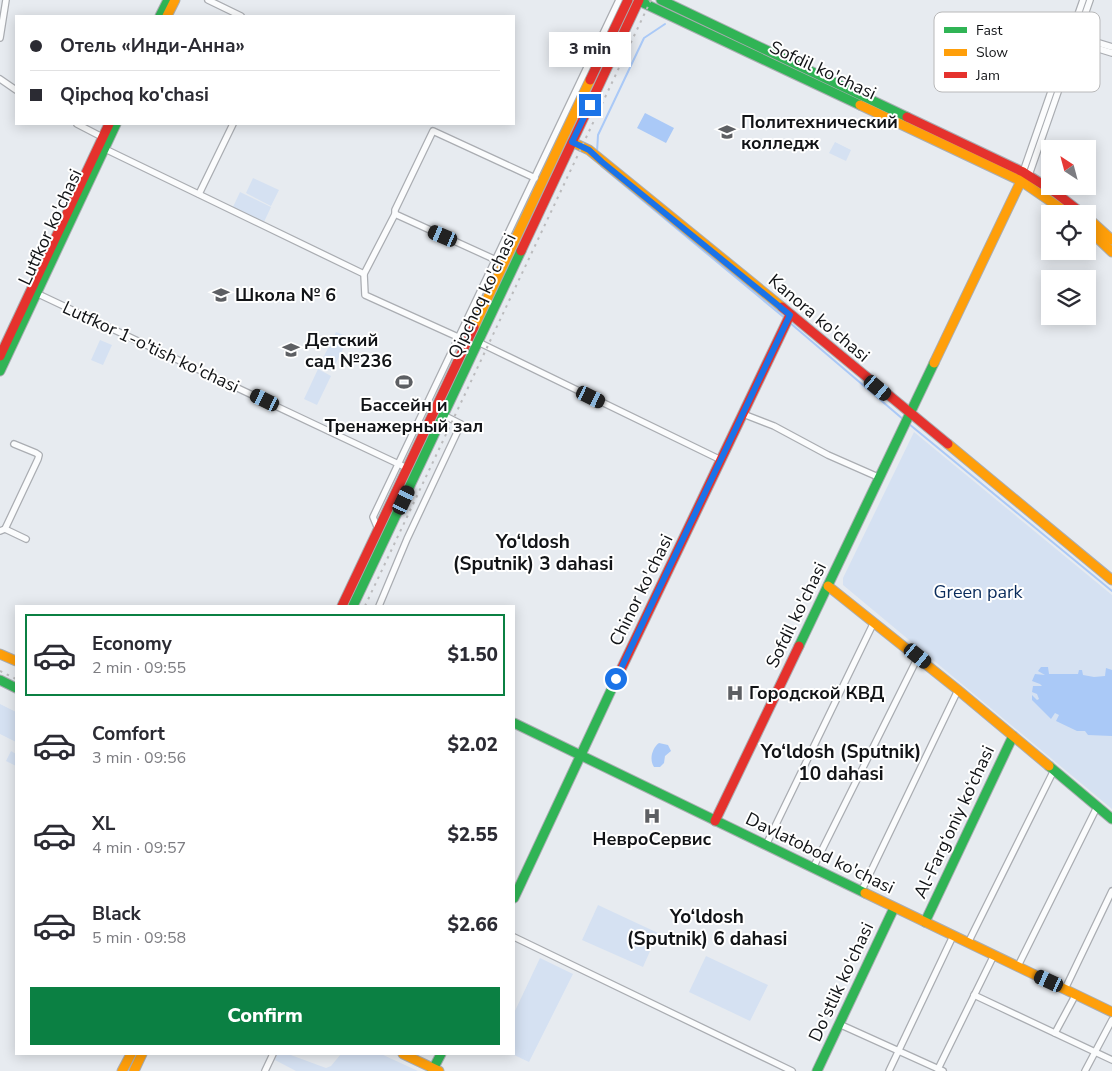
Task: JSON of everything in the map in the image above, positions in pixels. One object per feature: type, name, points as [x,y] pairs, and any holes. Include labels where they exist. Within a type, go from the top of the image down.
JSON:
[{"type":"street","points":[[0,38],[6,0]]},
{"type":"street","points":[[160,15],[168,0]]},
{"type":"street","points":[[168,15],[175,0]]},
{"type":"street","points":[[208,0],[238,15]]},
{"type":"street","name":"Qipchoq ko'chasi","points":[[614,0],[614,10]]},
{"type":"street","name":"Qipchoq ko'chasi","points":[[342,605],[378,529],[403,466],[460,338],[619,0]]},
{"type":"street","name":"Qipchoq ko'chasi","points":[[403,466],[443,392],[628,0]]},
{"type":"street","name":"Qipchoq ko'chasi","points":[[353,605],[638,0]]},
{"type":"street","name":"Sofdil ko'chasi","points":[[638,0],[821,87],[1025,176]]},
{"type":"street","name":"Sofdil ko'chasi","points":[[1078,12],[1082,0]]},
{"type":"street","name":"Sofdil ko'chasi","points":[[1086,12],[1090,0]]},
{"type":"street","points":[[662,12],[664,1]]},
{"type":"street","name":"Sofdil ko'chasi","points":[[664,1],[1025,176]]},
{"type":"street","points":[[1100,48],[1112,53]]},
{"type":"street","points":[[821,87],[825,78]]},
{"type":"street","points":[[0,79],[15,89]]},
{"type":"street","name":"Sofdil ko'chasi","points":[[1025,176],[1052,92]]},
{"type":"street","name":"Sofdil ko'chasi","points":[[715,821],[906,418],[1025,176],[1056,92]]},
{"type":"street","points":[[573,117],[582,121]]},
{"type":"street","points":[[78,125],[104,143],[199,194],[364,274]]},
{"type":"street","name":"Lutfkor ko'chasi","points":[[104,143],[109,125]]},
{"type":"street","name":"Lutfkor ko'chasi","points":[[0,370],[34,292],[104,143],[115,125]]},
{"type":"street","points":[[199,194],[233,125]]},
{"type":"street","points":[[436,125],[395,210],[395,214],[364,274],[365,295],[460,338]]},
{"type":"street","points":[[433,131],[535,178]]},
{"type":"street","name":"Kanora ko'chasi","points":[[572,142],[589,150],[906,418],[1112,580]]},
{"type":"street","points":[[1025,176],[1059,205]]},
{"type":"street","points":[[1025,176],[1056,193],[1071,205]]},
{"type":"street","points":[[395,214],[496,260]]},
{"type":"street","points":[[1096,225],[1112,240]]},
{"type":"street","points":[[1096,237],[1112,252]]},
{"type":"street","name":"Lutfkor ko'chasi","points":[[0,356],[34,292]]},
{"type":"street","name":"Lutfkor 1-o'tish ko'chasi","points":[[34,292],[403,466]]},
{"type":"street","name":"Chinor ko'chasi","points":[[515,896],[788,319]]},
{"type":"street","points":[[478,342],[721,460]]},
{"type":"street","points":[[443,392],[452,397]]},
{"type":"street","points":[[744,414],[774,426],[812,447],[878,477]]},
{"type":"street","points":[[378,605],[461,424],[444,415]]},
{"type":"street","points":[[14,444],[36,453],[38,456],[3,530],[26,539]]},
{"type":"street","points":[[378,529],[388,533]]},
{"type":"street","points":[[828,586],[918,656],[1112,819]]},
{"type":"street","points":[[766,845],[874,622]]},
{"type":"street","points":[[0,654],[15,661]]},
{"type":"street","points":[[813,868],[918,656]]},
{"type":"street","points":[[0,680],[15,688]]},
{"type":"street","points":[[862,892],[958,690]]},
{"type":"street","name":"Davlatobod ko'chasi","points":[[515,724],[1112,1012]]},
{"type":"street","name":"Al-Farg‘oniy ko‘chasi","points":[[925,922],[1013,736]]},
{"type":"street","points":[[968,943],[1054,770]]},
{"type":"street","points":[[1018,966],[1097,807]]},
{"type":"street","points":[[1065,989],[1112,892]]},
{"type":"street","name":"Do'stlik ko'chasi","points":[[817,1071],[894,908]]},
{"type":"street","points":[[889,1071],[953,936]]},
{"type":"street","points":[[515,937],[792,1071]]},
{"type":"street","points":[[839,1024],[940,1070],[994,955]]},
{"type":"street","points":[[1055,1033],[1076,994]]},
{"type":"street","points":[[974,995],[1112,1059]]},
{"type":"street","points":[[1086,1071],[1112,1020]]},
{"type":"street","points":[[122,1071],[130,1055]]},
{"type":"street","points":[[134,1071],[142,1055]]},
{"type":"street","points":[[265,1071],[273,1055]]},
{"type":"street","points":[[406,1055],[435,1070],[441,1055]]},
{"type":"green space","points":[[835,142],[851,150],[846,161],[829,153]]},
{"type":"green space","points":[[253,178],[279,190],[271,206],[246,193]]},
{"type":"green space","points":[[240,192],[271,207],[264,222],[233,207]]},
{"type":"green space","points":[[336,332],[349,337],[332,371],[319,366]]},
{"type":"green space","points":[[100,340],[112,345],[103,365],[91,360]]},
{"type":"green space","points":[[318,369],[331,376],[317,405],[304,399]]},
{"type":"green space","name":"Green park","points":[[914,432],[1112,595],[1112,809],[843,585],[843,578]]},
{"type":"green space","points":[[0,704],[15,712],[15,742],[0,734]]},
{"type":"green space","points":[[11,751],[15,753],[15,766],[6,761]]},
{"type":"green space","points":[[598,905],[658,933],[643,967],[582,940]]},
{"type":"green space","points":[[706,956],[768,985],[750,1021],[689,992]]},
{"type":"green space","points":[[540,958],[573,974],[529,1062],[514,1055],[515,1011]]},
{"type":"green space","points":[[277,1055],[291,1055],[326,1068],[331,1066],[340,1055],[383,1055],[418,1071],[296,1071],[275,1060]]},
{"type":"water","points":[[645,113],[674,128],[666,143],[637,128]]},
{"type":"water","points":[[1041,667],[1048,667],[1049,674],[1078,674],[1079,670],[1082,670],[1083,675],[1094,677],[1105,676],[1106,668],[1112,670],[1112,736],[1088,735],[1085,731],[1077,731],[1056,721],[1059,715],[1055,713],[1051,719],[1032,700],[1032,695],[1037,700],[1039,699],[1037,694],[1032,692],[1033,686],[1042,686],[1032,681],[1035,674],[1045,675],[1038,671]]},
{"type":"water","points":[[659,743],[668,745],[671,751],[665,756],[664,763],[660,767],[654,767],[652,764],[652,754]]},
{"type":"waterway","points":[[597,152],[598,135],[644,38],[665,24]]},
{"type":"waterway","points":[[601,166],[786,319]]},
{"type":"waterway","points":[[789,322],[904,420]]},
{"type":"waterway","points":[[909,424],[1112,591]]},
{"type":"railway","points":[[365,605],[651,0]]},
{"type":"railway","points":[[0,671],[15,678]]},
{"type":"traffic: fast","points":[[160,15],[168,0]]},
{"type":"traffic: fast","points":[[661,0],[907,117]]},
{"type":"traffic: fast","points":[[639,1],[860,105]]},
{"type":"traffic: fast","points":[[0,371],[116,125]]},
{"type":"traffic: fast","points":[[353,605],[521,251]]},
{"type":"traffic: fast","points":[[799,646],[934,363]]},
{"type":"traffic: fast","points":[[0,680],[15,688]]},
{"type":"traffic: fast","points":[[515,896],[614,684]]},
{"type":"traffic: fast","points":[[515,723],[865,893]]},
{"type":"traffic: fast","points":[[925,922],[1013,736]]},
{"type":"traffic: fast","points":[[1049,766],[1112,819]]},
{"type":"traffic: fast","points":[[817,1071],[894,908]]},
{"type":"traffic: fast","points":[[432,1071],[440,1055]]},
{"type":"traffic: slow","points":[[168,15],[175,0]]},
{"type":"traffic: slow","points":[[474,327],[590,80]]},
{"type":"traffic: slow","points":[[860,105],[1021,181],[1056,205]]},
{"type":"traffic: slow","points":[[572,142],[589,150],[782,307]]},
{"type":"traffic: slow","points":[[934,363],[1021,181],[1023,172]]},
{"type":"traffic: slow","points":[[1096,225],[1112,240]]},
{"type":"traffic: slow","points":[[1096,237],[1112,252]]},
{"type":"traffic: slow","points":[[948,444],[1112,580]]},
{"type":"traffic: slow","points":[[828,586],[1049,766]]},
{"type":"traffic: slow","points":[[0,654],[15,661]]},
{"type":"traffic: slow","points":[[865,893],[1112,1012]]},
{"type":"traffic: slow","points":[[122,1071],[130,1055]]},
{"type":"traffic: slow","points":[[134,1071],[142,1055]]},
{"type":"traffic: slow","points":[[405,1055],[439,1071]]},
{"type":"traffic: jam","points":[[590,80],[628,0]]},
{"type":"traffic: jam","points":[[521,251],[639,0]]},
{"type":"traffic: jam","points":[[907,117],[1023,172],[1071,205]]},
{"type":"traffic: jam","points":[[0,356],[109,125]]},
{"type":"traffic: jam","points":[[782,307],[948,444]]},
{"type":"traffic: jam","points":[[614,684],[790,315]]},
{"type":"traffic: jam","points":[[342,605],[474,327]]},
{"type":"traffic: jam","points":[[715,821],[799,646]]},
{"type":"place","name":"Политехнический колледж","points":[[727,132]]},
{"type":"place","name":"Школа № 6","points":[[221,295]]},
{"type":"place","name":"Детский сад №236","points":[[291,350]]},
{"type":"place","name":"Бассейн и Тренажерный зал","points":[[404,382]]},
{"type":"place","name":"Городской КВД","points":[[735,693]]},
{"type":"place","name":"НевроСервис","points":[[652,816]]},
{"type":"district","name":"Yo‘ldosh (Sputnik) 3 dahasi","points":[[533,553]]},
{"type":"district","name":"Yo‘ldosh (Sputnik) 10 dahasi","points":[[841,763]]},
{"type":"district","name":"Yo‘ldosh (Sputnik) 6 dahasi","points":[[707,928]]},
{"type":"route","points":[[590,105],[572,142],[589,150],[790,315],[616,679]]}]
